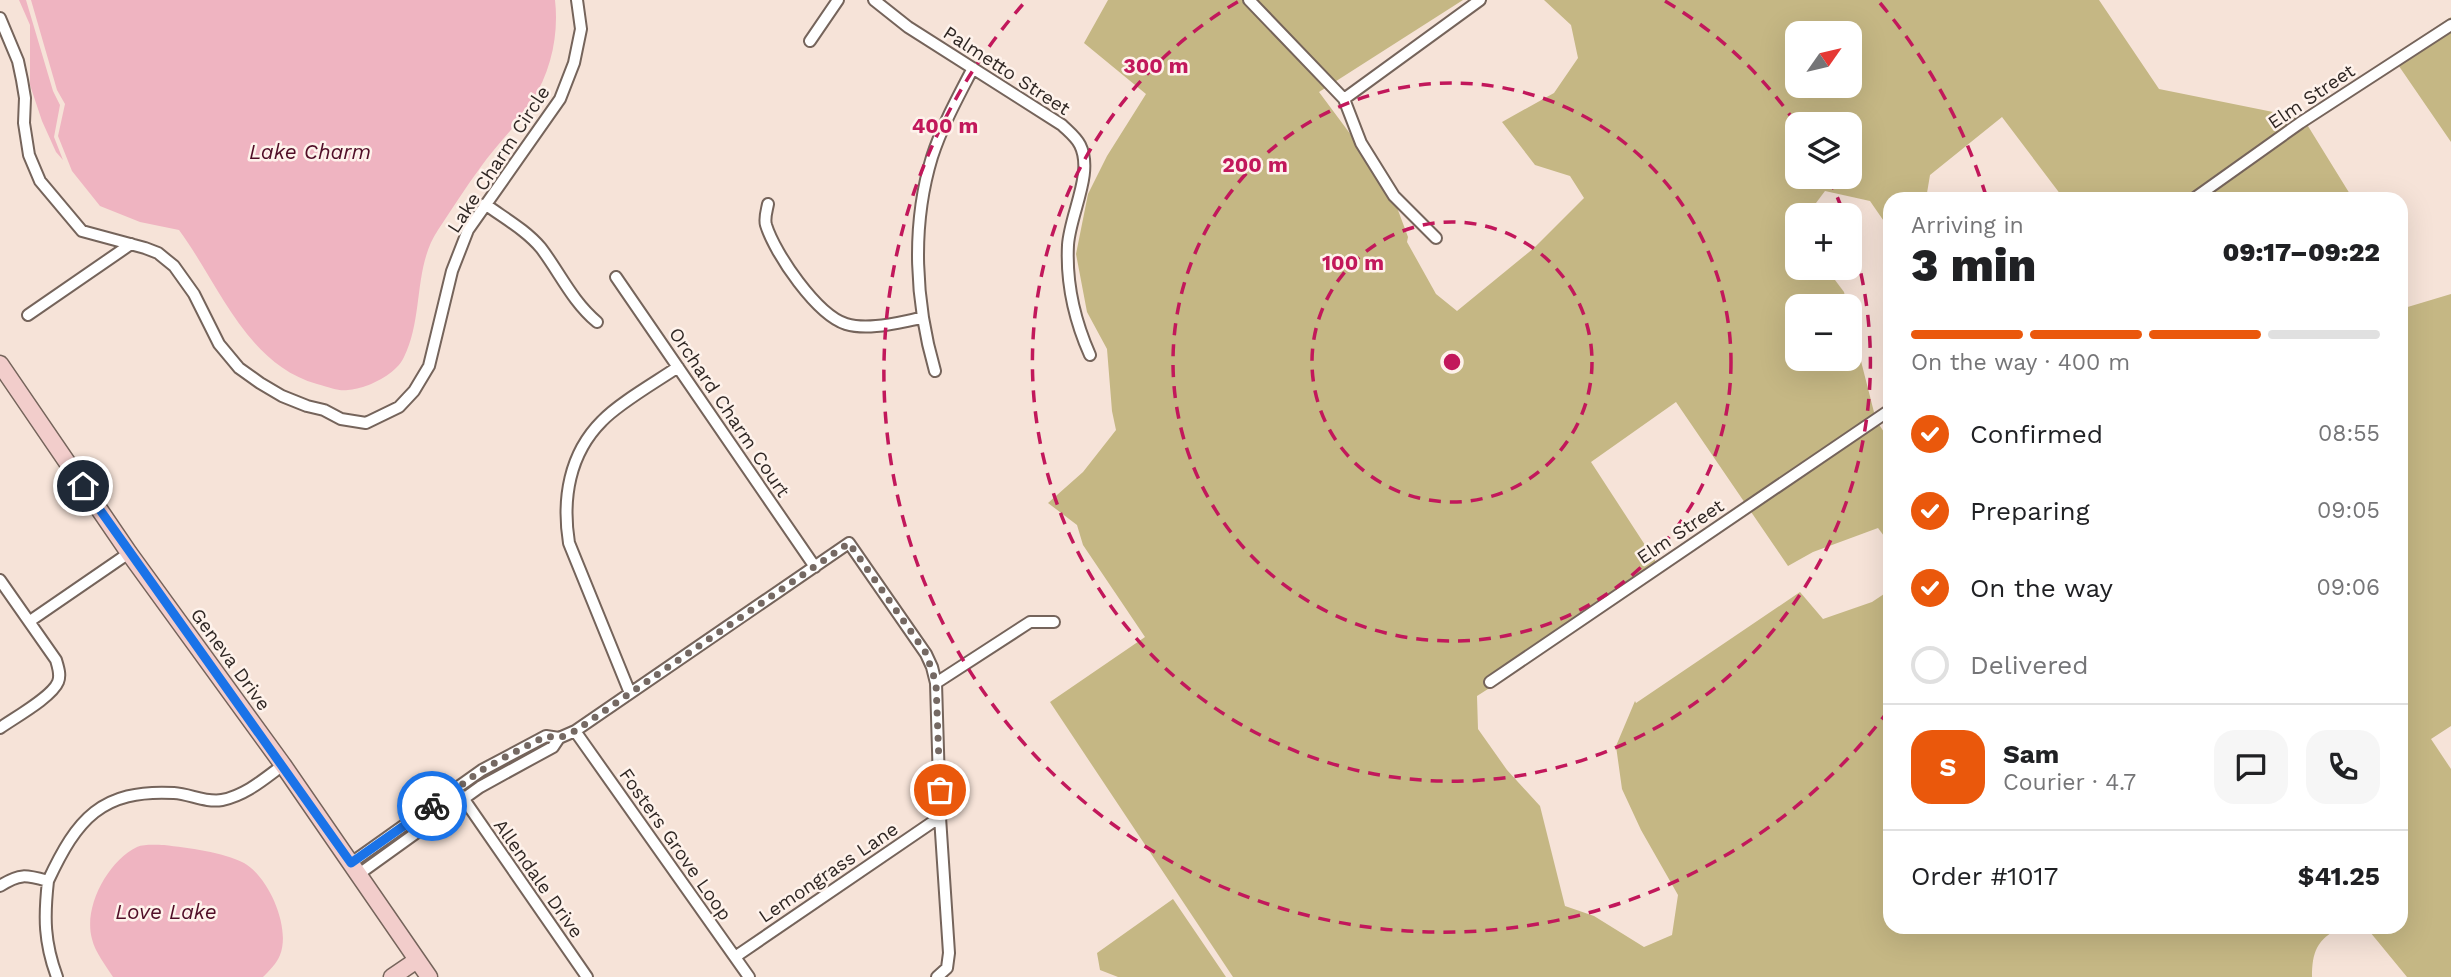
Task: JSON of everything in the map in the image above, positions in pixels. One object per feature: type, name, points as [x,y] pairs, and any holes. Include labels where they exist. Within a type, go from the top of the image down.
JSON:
[{"type":"main road","name":"Geneva Drive","points":[[0,364],[129,553],[283,765],[429,977]]},
{"type":"main road","points":[[393,977],[417,960]]},
{"type":"street","name":"Lake Charm Circle","points":[[0,18],[18,61],[25,99],[24,123],[29,155],[40,181],[82,230],[158,253],[174,266],[194,294],[219,344],[239,368],[282,396],[341,419],[366,423],[399,407],[414,391],[429,366],[452,271],[468,230],[560,99],[574,63],[581,30],[577,0]]},
{"type":"street","points":[[810,41],[838,0]]},
{"type":"street","name":"Palmetto Street","points":[[874,0],[908,27],[1062,125],[1080,145],[1084,161],[1083,178],[1072,216],[1068,244],[1068,276],[1072,306],[1090,355]]},
{"type":"street","points":[[1250,0],[1344,99],[1362,143],[1394,196],[1436,239]]},
{"type":"street","points":[[1344,99],[1480,0]]},
{"type":"street","name":"Elm Street","points":[[2203,192],[2300,123],[2451,25]]},
{"type":"street","points":[[935,371],[922,318],[918,243],[922,206],[932,158],[944,124],[973,68]]},
{"type":"street","points":[[485,204],[531,238],[578,304],[597,322]]},
{"type":"street","points":[[768,204],[765,222],[775,246],[794,275],[822,309],[835,319],[855,326],[922,318]]},
{"type":"street","points":[[29,315],[131,244]]},
{"type":"street","name":"Orchard Charm Court","points":[[616,277],[815,567]]},
{"type":"street","points":[[630,693],[569,543],[565,520],[568,483],[584,442],[603,419],[678,367]]},
{"type":"street","name":"Elm Street","points":[[1490,682],[1883,416]]},
{"type":"street","points":[[355,868],[482,770],[546,736],[559,738],[575,731],[849,543],[926,653],[936,683],[940,817],[949,953],[947,968],[937,977]]},
{"type":"street","points":[[30,621],[129,553]]},
{"type":"street","points":[[0,580],[56,660],[60,672],[59,682],[52,691],[0,728]]},
{"type":"street","points":[[936,683],[1030,622],[1054,622]]},
{"type":"street","name":"Fosters Grove Loop","points":[[575,731],[748,977]]},
{"type":"street","points":[[355,868],[464,800],[480,787],[553,747],[559,738]]},
{"type":"street","points":[[57,977],[49,956],[45,933],[48,881],[62,851],[89,816],[121,796],[177,793],[218,801],[234,797],[258,784],[283,765]]},
{"type":"street","name":"Allendale Drive","points":[[456,789],[587,977]]},
{"type":"street","name":"Lemongrass Lane","points":[[735,957],[940,817]]},
{"type":"street","points":[[0,886],[14,877],[26,875],[48,881]]},
{"type":"shaded area","points":[[1108,0],[1463,0],[1319,92],[1389,186],[1408,237],[1407,242],[1436,294],[1457,311],[1534,248],[1584,198],[1570,176],[1535,165],[1502,122],[1554,93],[1578,58],[1571,25],[1544,0],[2099,0],[2159,89],[2303,118],[2349,192],[2059,192],[2002,117],[1930,175],[1927,192],[1883,192],[1883,220],[1870,201],[1825,191],[1816,203],[1785,203],[1785,280],[1835,280],[1844,294],[1785,294],[1785,371],[1862,371],[1862,365],[1876,420],[1883,430],[1883,535],[1878,528],[1813,552],[1788,566],[1676,402],[1591,462],[1658,565],[1527,664],[1477,696],[1478,729],[1507,770],[1540,806],[1565,906],[1594,916],[1644,947],[1672,935],[1678,895],[1641,830],[1622,789],[1616,746],[1635,701],[1636,703],[1800,592],[1823,619],[1872,602],[1883,595],[1883,934],[2330,934],[2317,947],[2312,977],[1233,977],[1050,702],[1145,637],[1083,545],[1077,525],[1048,503],[1083,472],[1116,430],[1107,349],[1087,312],[1076,254],[1088,194],[1107,156],[1146,94],[1084,43]]},
{"type":"shaded area","points":[[2451,17],[2451,142],[2392,56]]},
{"type":"shaded area","points":[[2451,294],[2451,726],[2431,739],[2451,769],[2451,977],[2407,977],[2372,934],[2408,934],[2408,307]]},
{"type":"shaded area","points":[[1173,899],[1226,977],[1118,977],[1100,970],[1097,953]]},
{"type":"water","points":[[19,0],[26,0],[53,91],[60,105],[54,137],[63,160],[56,152],[42,121],[30,85],[30,25]]},
{"type":"water","name":"Lake Charm","points":[[31,0],[555,0],[556,26],[549,65],[539,89],[520,118],[474,176],[430,244],[414,325],[404,357],[392,372],[381,379],[363,387],[344,390],[317,384],[292,374],[271,359],[236,320],[179,230],[140,222],[100,206],[72,171],[58,136],[65,104],[57,90]]},
{"type":"water","name":"Love Lake","points":[[164,845],[236,859],[262,879],[276,904],[283,931],[280,955],[263,977],[113,977],[98,954],[90,926],[91,913],[100,886],[126,854],[140,846]]},
{"type":"way so far","points":[[432,806],[482,770],[509,755],[546,736],[559,738],[575,731],[849,543],[926,653],[932,667],[936,683],[940,790]]},
{"type":"route","points":[[83,486],[351,863],[432,806]]}]
